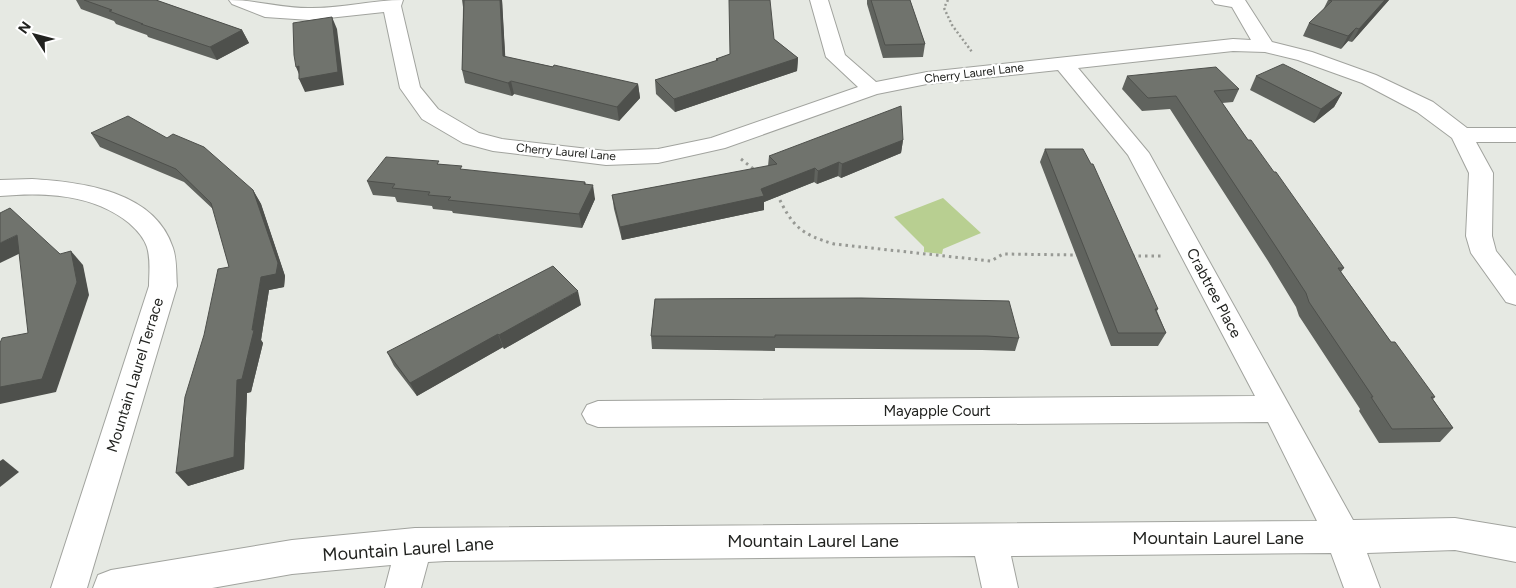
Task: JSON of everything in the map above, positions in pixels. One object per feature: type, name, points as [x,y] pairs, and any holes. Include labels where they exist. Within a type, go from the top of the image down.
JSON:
[{"type":"street","points":[[238,0],[265,11],[310,14],[393,3]]},
{"type":"street","points":[[819,0],[836,57],[872,88]]},
{"type":"street","points":[[1233,1],[1265,46]]},
{"type":"street","name":"Cherry Laurel Lane","points":[[393,3],[410,88],[430,114],[471,138],[501,146],[606,158],[658,156],[723,141],[872,88],[927,78],[1233,46],[1265,46],[1314,60],[1396,91],[1425,107],[1461,135],[1481,173],[1479,236],[1484,253],[1516,295]]},
{"type":"street","name":"Crabtree Place","points":[[1063,63],[1138,154],[1277,409],[1343,537],[1362,588]]},
{"type":"street","points":[[1461,135],[1516,135]]},
{"type":"street","name":"Mountain Laurel Terrace","points":[[0,188],[13,186],[89,193],[119,205],[151,229],[160,248],[162,286],[69,588]]},
{"type":"street","name":"Mayapple Court","points":[[598,414],[1277,409]]},
{"type":"street","name":"Mountain Laurel Lane","points":[[111,588],[292,557],[415,545],[1343,537],[1455,534],[1516,545]]},
{"type":"street","points":[[990,540],[1000,588]]},
{"type":"street","points":[[403,588],[415,545]]},
{"type":"path","points":[[948,0],[944,8],[952,25],[986,71]]},
{"type":"path","points":[[723,141],[761,176]]},
{"type":"path","points":[[775,190],[792,225],[817,240],[834,244],[990,261],[1003,254],[1082,255]]},
{"type":"path","points":[[1132,256],[1194,256]]},
{"type":"green space","points":[[943,198],[981,233],[943,249],[942,254],[924,252],[924,247],[894,217]]},
{"type":"building","points":[[84,0],[156,0],[242,30],[210,47],[141,24],[143,24]]},
{"type":"building","points":[[464,0],[500,0],[503,56],[553,67],[554,65],[638,84],[617,107],[511,81],[508,83],[462,70]]},
{"type":"building","points":[[729,0],[770,0],[774,39],[798,58],[674,99],[655,80],[718,60],[716,59],[730,54]]},
{"type":"building","points":[[871,0],[910,0],[925,44],[885,45]]},
{"type":"building","points":[[1329,0],[1385,0],[1359,29],[1356,28],[1348,36],[1309,23],[1332,1]]},
{"type":"building","points":[[332,17],[338,72],[299,79],[299,66],[296,67],[294,55],[293,23]]},
{"type":"building","points":[[1283,64],[1342,93],[1321,109],[1256,76]]},
{"type":"building","points":[[1216,67],[1239,89],[1214,91],[1248,140],[1251,140],[1274,172],[1276,172],[1344,268],[1338,268],[1391,342],[1395,342],[1435,397],[1431,397],[1453,428],[1392,429],[1371,397],[1373,397],[1309,302],[1306,293],[1176,96],[1148,98],[1127,76]]},
{"type":"building","points":[[901,106],[903,140],[842,164],[839,162],[818,171],[815,168],[761,189],[764,196],[620,227],[612,195],[777,164],[769,156]]},
{"type":"building","points":[[128,116],[167,138],[173,134],[204,147],[253,190],[278,263],[276,274],[261,277],[252,330],[254,330],[242,379],[237,380],[234,457],[176,473],[185,397],[204,335],[218,269],[229,267],[211,203],[176,169],[91,133]]},
{"type":"building","points":[[1045,149],[1083,149],[1091,164],[1093,164],[1158,309],[1155,309],[1166,333],[1118,333]]},
{"type":"building","points":[[386,157],[439,161],[437,164],[462,166],[460,169],[585,182],[584,184],[593,185],[579,214],[448,200],[451,197],[428,195],[430,192],[392,188],[395,184],[367,181]]},
{"type":"building","points":[[10,208],[60,254],[71,251],[77,282],[42,379],[0,387],[0,343],[2,338],[28,333],[17,235],[0,243],[0,213]]},
{"type":"building","points":[[553,266],[578,291],[410,383],[387,352]]},
{"type":"building","points":[[861,298],[1009,301],[1019,338],[987,336],[651,336],[655,299]]}]
